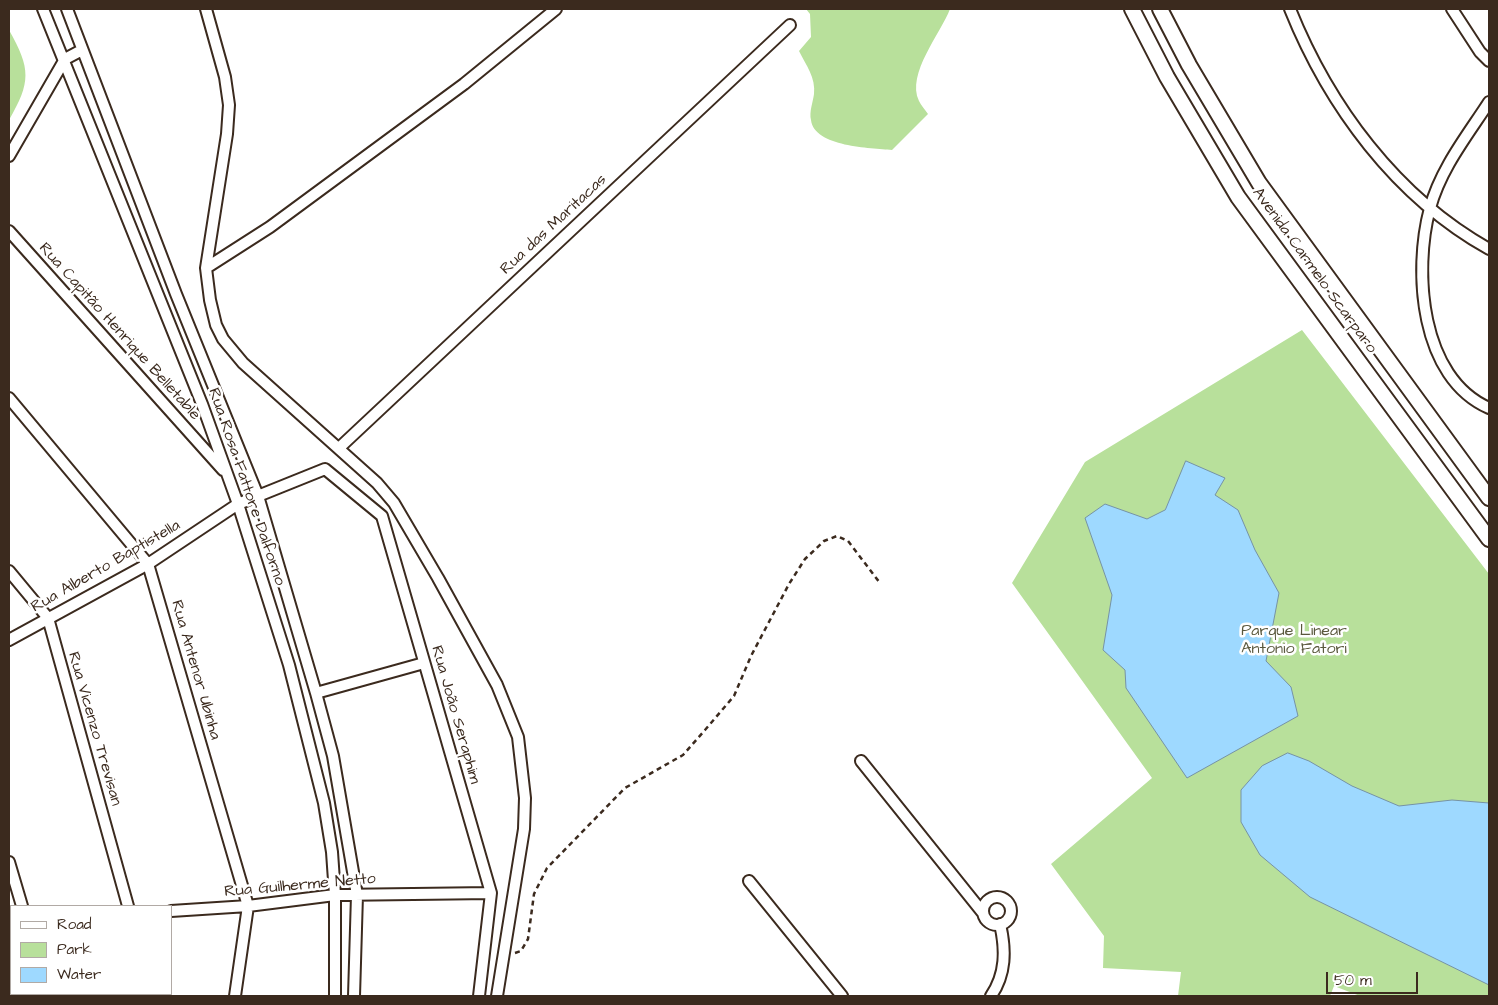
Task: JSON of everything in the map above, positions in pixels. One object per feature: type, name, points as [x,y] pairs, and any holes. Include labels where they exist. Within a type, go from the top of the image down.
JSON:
[{"type":"main road","name":"Avenida Carmelo Scarparo","points":[[1132,9],[1167,77],[1238,197],[1489,539]]},
{"type":"main road","name":"Avenida Carmelo Scarparo","points":[[1160,9],[1189,65],[1259,183],[1489,498]]},
{"type":"street","name":"Rua Rosa Fattore Dalforno","points":[[43,9],[182,349],[238,504],[289,665],[324,803],[335,895],[334,996]]},
{"type":"street","name":"Rua Rosa Fattore Dalforno","points":[[67,9],[258,496],[316,693],[333,756],[357,895],[354,996]]},
{"type":"street","points":[[206,9],[221,60],[228,106],[227,134],[206,268],[210,300],[216,325],[223,339],[243,363],[377,483],[394,503],[414,535],[497,685],[518,737],[525,798],[524,829],[497,996]]},
{"type":"street","points":[[206,268],[270,227],[464,84],[556,9]]},
{"type":"street","points":[[1290,9],[1304,43],[1330,93],[1361,136],[1395,175],[1430,208],[1489,249]]},
{"type":"street","points":[[1452,9],[1480,52],[1489,61]]},
{"type":"street","name":"Rua das Maritacas","points":[[339,448],[790,25]]},
{"type":"street","points":[[9,156],[65,59],[82,50]]},
{"type":"street","points":[[1489,102],[1448,164],[1430,208],[1422,259],[1422,293],[1436,348],[1454,380],[1466,392],[1489,408]]},
{"type":"street","name":"Rua Capitão Henrique Belletable","points":[[9,231],[228,476]]},
{"type":"street","points":[[182,349],[197,344]]},
{"type":"street","name":"Rua Antenor Ubinha","points":[[9,398],[148,564],[248,906],[235,996]]},
{"type":"street","name":"Rua Alberto Baptistella","points":[[9,640],[148,564],[238,504],[325,469]]},
{"type":"street","name":"Rua João Seraphim","points":[[325,469],[382,516],[491,893],[479,996]]},
{"type":"street","name":"Rua Vicenzo Trevisan","points":[[9,571],[48,618],[128,905]]},
{"type":"street","points":[[316,693],[424,663]]},
{"type":"street","points":[[861,761],[983,913],[987,921],[1000,924],[1008,920],[1011,912],[1005,899],[991,898],[984,904],[983,913]]},
{"type":"street","points":[[9,862],[22,905]]},
{"type":"street","points":[[749,882],[842,996]]},
{"type":"street","name":"Rua Guilherme Netto","points":[[172,911],[248,906],[335,895],[491,893]]},
{"type":"street","points":[[991,996],[998,986],[1003,968],[1005,946],[1000,924]]},
{"type":"path","points":[[504,956],[521,951],[528,938],[534,894],[547,868],[625,788],[683,755],[734,696],[751,656],[780,600],[805,560],[824,541],[837,536],[848,541],[880,583]]},
{"type":"green space","points":[[806,9],[950,9],[926,54],[917,79],[916,90],[919,101],[928,114],[892,150],[858,147],[832,141],[814,129],[811,120],[814,94],[813,82],[799,51],[811,37],[810,14]]},
{"type":"green space","points":[[9,30],[21,55],[26,75],[21,95],[9,120]]},
{"type":"green space","name":"Parque Linear Antonio Fatori","points":[[1302,330],[1489,574],[1489,996],[1360,996],[1334,986],[1330,996],[1178,996],[1181,972],[1103,968],[1104,936],[1051,864],[1152,778],[1012,583],[1085,462]]},
{"type":"water","points":[[1186,461],[1225,478],[1215,495],[1238,510],[1255,550],[1279,593],[1266,661],[1291,687],[1298,716],[1187,778],[1126,688],[1125,670],[1103,650],[1112,595],[1085,518],[1105,504],[1147,519],[1165,510]]},
{"type":"water","points":[[1288,753],[1309,761],[1352,786],[1399,806],[1452,800],[1489,803],[1489,985],[1310,897],[1260,855],[1241,822],[1241,790],[1262,766]]}]
